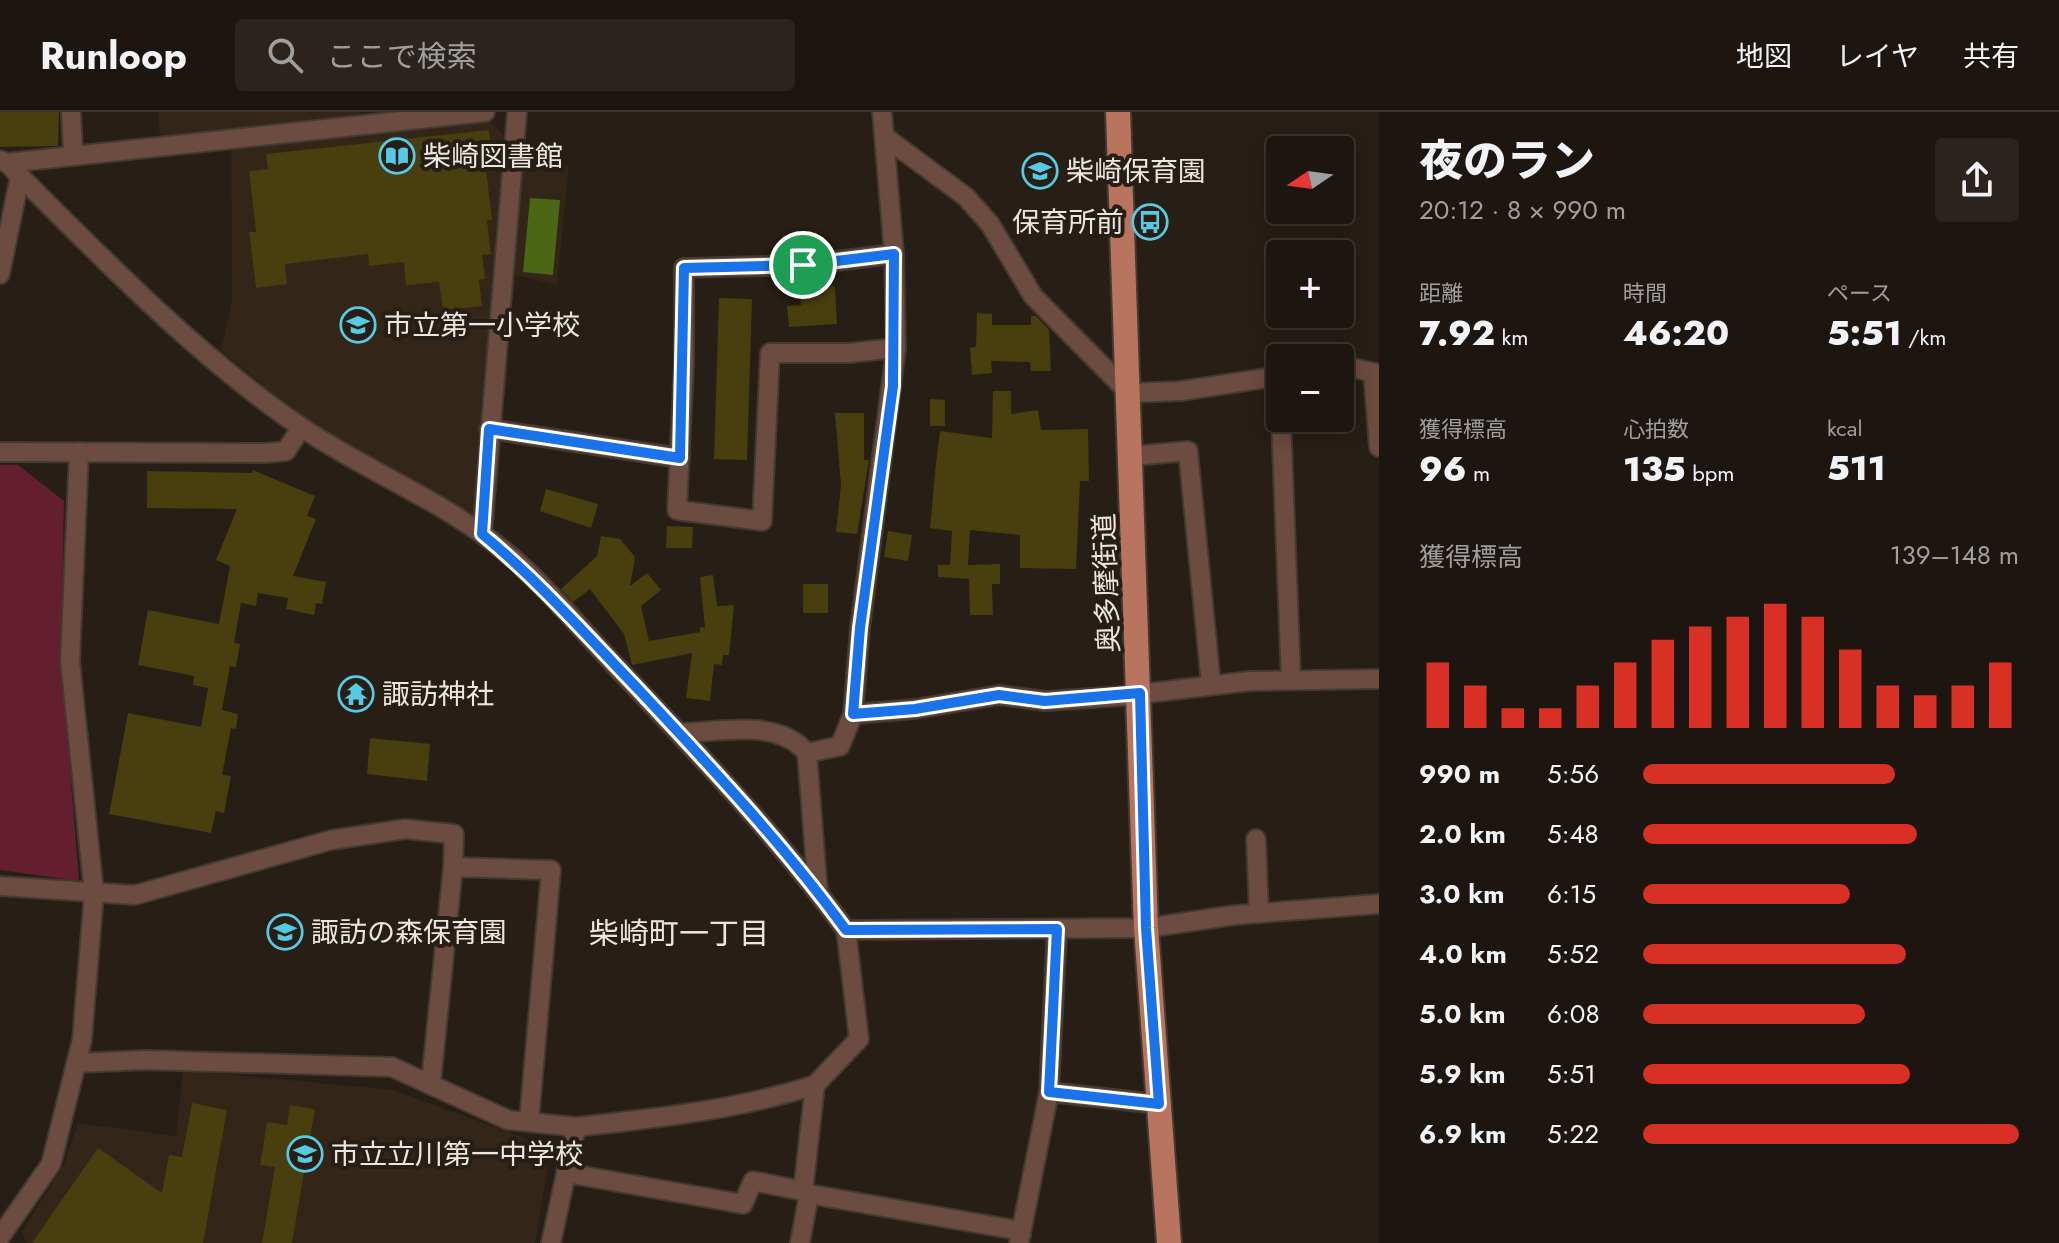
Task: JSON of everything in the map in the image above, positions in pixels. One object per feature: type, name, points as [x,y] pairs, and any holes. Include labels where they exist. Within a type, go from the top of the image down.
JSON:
[{"type":"main road","name":"奥多摩街道","points":[[1118,112],[1146,928],[1169,1243]]},
{"type":"street","points":[[71,112],[73,153]]},
{"type":"street","points":[[9,166],[73,153],[369,117],[485,112]]},
{"type":"street","points":[[482,534],[517,112]]},
{"type":"street","points":[[807,753],[840,746],[853,714],[860,628],[896,348],[894,254],[882,112]]},
{"type":"street","points":[[885,137],[966,197],[990,224],[1033,296],[1129,393],[1181,391],[1266,378]]},
{"type":"street","points":[[0,274],[9,166]]},
{"type":"street","points":[[9,166],[213,357],[301,428],[482,534],[529,573],[680,733],[818,893],[846,930],[859,1039],[815,1085],[760,1102],[693,1115],[576,1127],[508,1120],[431,1082],[392,1067],[146,1060],[76,1063]]},
{"type":"street","points":[[894,254],[803,265],[684,268],[677,510],[762,521],[770,353],[849,353],[896,348]]},
{"type":"street","points":[[1354,368],[1376,373],[1379,447]]},
{"type":"street","points":[[0,452],[266,453],[286,451],[301,428]]},
{"type":"street","points":[[489,429],[680,458]]},
{"type":"street","points":[[1282,432],[1291,680]]},
{"type":"street","points":[[1132,456],[1188,451],[1211,684]]},
{"type":"street","points":[[5,1235],[51,1164],[82,1040],[94,893],[70,661],[79,452]]},
{"type":"street","points":[[853,714],[915,709],[999,695],[1045,701],[1211,684],[1379,679]]},
{"type":"street","points":[[680,733],[778,731],[796,740],[807,753],[818,893]]},
{"type":"street","points":[[0,886],[135,895],[331,840],[405,829],[454,834],[431,1082]]},
{"type":"street","points":[[1256,839],[1259,913]]},
{"type":"street","points":[[453,867],[551,870],[529,1121]]},
{"type":"street","points":[[846,930],[1146,928],[1259,913],[1379,904]]},
{"type":"street","points":[[1020,1239],[1049,1092],[1057,929]]},
{"type":"street","points":[[800,1243],[815,1085]]},
{"type":"street","points":[[1049,1092],[1159,1104]]},
{"type":"street","points":[[551,1243],[576,1127]]},
{"type":"street","points":[[566,1173],[743,1204],[753,1181],[1016,1230],[1020,1239]]},
{"type":"shaded area","name":"市立第一小学校","points":[[158,112],[360,112],[361,134],[489,121],[505,136],[504,157],[569,166],[557,285],[495,270],[475,510],[469,516],[308,424],[221,350],[232,300],[231,128],[160,135]]},
{"type":"shaded area","points":[[530,198],[560,200],[553,275],[523,272]]},
{"type":"shaded area","points":[[0,465],[18,465],[64,501],[61,656],[79,881],[0,870]]},
{"type":"shaded area","name":"市立立川第一中学校","points":[[183,1070],[394,1090],[538,1143],[548,1169],[535,1243],[28,1243],[22,1231],[64,1165],[78,1123],[176,1136]]},
{"type":"building","points":[[0,112],[59,112],[58,146],[0,147]]},
{"type":"building","points":[[489,130],[492,160],[485,160],[492,220],[487,220],[491,254],[482,255],[485,279],[479,280],[482,306],[443,310],[439,282],[406,285],[404,262],[369,266],[368,254],[285,264],[287,284],[256,288],[249,232],[256,232],[249,171],[268,169],[266,154]]},
{"type":"building","points":[[835,286],[837,324],[789,327],[787,306],[801,305],[800,288]]},
{"type":"building","points":[[719,298],[752,299],[747,460],[714,459]]},
{"type":"building","points":[[977,313],[992,314],[992,325],[1031,325],[1031,316],[1036,316],[1049,330],[1051,371],[1031,371],[1030,362],[991,361],[992,373],[972,375],[970,348],[976,347]]},
{"type":"building","points":[[993,391],[1011,391],[1011,414],[1038,410],[1041,430],[1088,429],[1089,481],[1080,481],[1076,569],[1020,568],[1020,535],[970,530],[968,565],[1000,564],[1000,584],[992,584],[993,615],[970,615],[969,579],[938,577],[938,565],[950,565],[952,531],[930,528],[936,463],[940,431],[992,438]]},
{"type":"building","points":[[930,399],[945,400],[945,426],[930,426]]},
{"type":"building","points":[[835,413],[864,413],[864,460],[869,460],[857,534],[836,532],[841,485]]},
{"type":"building","points":[[253,470],[315,496],[307,516],[316,519],[293,576],[326,582],[322,604],[316,603],[314,615],[286,609],[288,598],[258,593],[256,606],[241,603],[234,643],[240,644],[236,667],[230,666],[222,710],[238,714],[236,729],[231,728],[222,775],[231,776],[224,813],[216,811],[211,833],[109,814],[128,713],[201,727],[208,688],[193,685],[194,676],[138,665],[148,610],[219,624],[230,566],[216,560],[237,509],[147,508],[147,471],[252,473]]},
{"type":"building","points":[[546,489],[598,504],[591,528],[540,511]]},
{"type":"building","points":[[667,526],[693,527],[692,548],[666,548]]},
{"type":"building","points":[[888,531],[912,535],[908,561],[884,557]]},
{"type":"building","points":[[601,536],[620,539],[635,557],[630,586],[647,573],[661,590],[641,606],[649,641],[700,632],[700,627],[705,628],[700,577],[713,575],[717,606],[734,605],[729,655],[723,655],[722,665],[714,664],[710,701],[686,698],[692,653],[632,665],[624,634],[590,589],[573,602],[561,589],[597,556]]},
{"type":"building","points":[[803,584],[828,584],[828,613],[803,613]]},
{"type":"building","points":[[370,738],[430,744],[427,781],[367,774]]},
{"type":"building","points":[[192,1103],[227,1110],[203,1243],[32,1243],[98,1148],[162,1193],[169,1155],[182,1157]]},
{"type":"building","points":[[290,1105],[315,1109],[292,1243],[262,1243],[275,1167],[260,1165],[267,1122],[287,1125]]},
{"type":"place","name":"柴崎図書館","points":[[397,156]]},
{"type":"place","name":"柴崎保育園","points":[[1040,171]]},
{"type":"place","name":"保育所前","points":[[1150,222]]},
{"type":"place","name":"市立第一小学校","points":[[358,325]]},
{"type":"place","name":"諏訪神社","points":[[356,694]]},
{"type":"place","name":"諏訪の森保育園","points":[[285,932]]},
{"type":"place","name":"市立立川第一中学校","points":[[305,1154]]},
{"type":"district","name":"柴崎町一丁目","points":[[679,934]]},
{"type":"route","points":[[894,254],[896,348],[893,386],[860,628],[853,714],[915,709],[999,695],[1045,701],[1140,693],[1146,928],[1159,1104],[1049,1092],[1057,929],[846,930],[818,893],[680,733],[529,573],[482,534],[489,429],[680,458],[684,268],[803,265],[894,254]]}]
